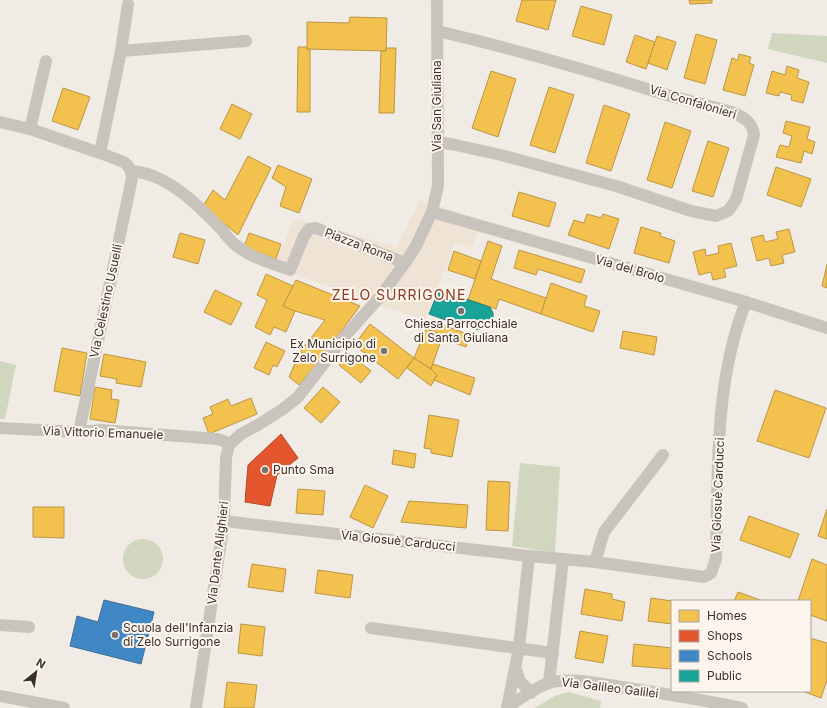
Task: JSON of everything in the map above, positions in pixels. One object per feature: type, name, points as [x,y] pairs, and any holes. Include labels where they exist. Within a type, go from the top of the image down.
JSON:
[{"type":"street","name":"Via San Giuliana","points":[[432,212],[438,186],[438,0]]},
{"type":"street","points":[[100,153],[121,51],[128,4]]},
{"type":"street","name":"Via Confalonieri","points":[[437,31],[505,48],[746,118],[753,128],[754,142],[736,200],[728,211],[716,216],[691,211],[616,186],[501,155],[437,142]]},
{"type":"street","points":[[121,51],[246,41]]},
{"type":"street","points":[[30,129],[46,60]]},
{"type":"street","points":[[0,122],[30,129],[100,153],[124,162],[131,171]]},
{"type":"street","name":"Piazza Roma","points":[[131,171],[136,171],[157,178],[182,192],[222,230],[236,246],[254,258],[290,270],[304,236],[309,230],[316,228],[405,263]]},
{"type":"street","name":"Via Celestino Usuelli","points":[[79,432],[132,178],[131,171]]},
{"type":"street","name":"Piazza Roma","points":[[229,445],[241,434],[283,409],[298,397],[345,336],[379,298],[405,263],[416,246],[432,212]]},
{"type":"street","name":"Via del Brolo","points":[[432,212],[746,302],[827,328]]},
{"type":"street","name":"Via Giosuè Carducci","points":[[224,521],[529,556],[595,562],[704,577],[711,573],[716,558],[722,397],[735,332],[746,302]]},
{"type":"street","name":"Via Vittorio Emanuele","points":[[0,428],[79,432],[102,430],[217,439],[224,441],[229,445]]},
{"type":"street","name":"Via Dante Alighieri","points":[[196,708],[224,521],[226,458],[229,445]]},
{"type":"street","points":[[595,562],[604,532],[663,455]]},
{"type":"street","name":"Via Galileo Galilei","points":[[507,708],[512,678],[516,670],[529,556]]},
{"type":"street","name":"Via Galileo Galilei","points":[[549,683],[563,559]]},
{"type":"street","points":[[0,625],[29,627]]},
{"type":"street","points":[[371,628],[553,653]]},
{"type":"street","points":[[516,670],[528,695],[518,708]]},
{"type":"street","name":"Via Galileo Galilei","points":[[507,708],[518,700],[549,683],[565,680],[602,684],[742,708]]},
{"type":"street","points":[[0,696],[64,708]]},
{"type":"green space","points":[[772,33],[827,36],[827,63],[768,49]]},
{"type":"green space","points":[[0,361],[16,365],[5,419],[0,419]]},
{"type":"green space","points":[[520,463],[560,467],[555,553],[512,546]]},
{"type":"green space","points":[[143,539],[151,541],[157,545],[161,551],[163,559],[161,567],[157,573],[151,577],[143,579],[135,577],[129,573],[125,567],[123,559],[125,551],[129,545],[135,541]]},
{"type":"green space","points":[[569,692],[601,701],[600,708],[535,708],[555,696]]},
{"type":"shaded area","points":[[420,200],[484,221],[471,248],[455,243],[425,321],[295,274],[273,268],[294,219],[397,247]]},
{"type":"building: Homes","points":[[522,0],[556,0],[548,30],[516,21]]},
{"type":"building: Homes","points":[[689,0],[712,0],[712,3],[690,4]]},
{"type":"building: Homes","points":[[581,6],[612,15],[604,45],[572,36]]},
{"type":"building: Homes","points":[[350,17],[387,18],[386,51],[307,49],[307,22],[349,23]]},
{"type":"building: Homes","points":[[696,34],[717,40],[705,84],[684,78]]},
{"type":"building: Homes","points":[[635,35],[655,42],[646,69],[626,62]]},
{"type":"building: Homes","points":[[657,36],[676,42],[667,70],[648,63]]},
{"type":"building: Homes","points":[[298,47],[306,47],[307,49],[310,49],[310,112],[297,112]]},
{"type":"building: Homes","points":[[386,48],[396,48],[394,113],[379,113],[381,51],[386,51]]},
{"type":"building: Homes","points":[[739,54],[751,57],[749,63],[754,65],[745,96],[723,90],[732,58],[738,60]]},
{"type":"building: Homes","points":[[787,66],[799,70],[797,78],[809,82],[803,103],[791,100],[792,95],[780,92],[779,96],[766,93],[772,71],[785,75]]},
{"type":"building: Homes","points":[[491,71],[516,79],[498,137],[472,128]]},
{"type":"building: Homes","points":[[549,87],[574,95],[555,153],[530,145]]},
{"type":"building: Homes","points":[[63,88],[90,97],[78,130],[52,121]]},
{"type":"building: Homes","points":[[232,104],[252,114],[240,139],[220,129]]},
{"type":"building: Homes","points":[[604,105],[630,114],[611,171],[586,163]]},
{"type":"building: Homes","points":[[786,121],[810,127],[807,139],[815,142],[812,154],[804,151],[801,163],[776,157],[780,145],[789,147],[792,136],[783,133]]},
{"type":"building: Homes","points":[[665,122],[691,131],[672,188],[647,180]]},
{"type":"building: Homes","points":[[708,141],[729,148],[713,197],[692,191]]},
{"type":"building: Homes","points":[[248,156],[271,168],[238,235],[203,206],[213,190],[225,200]]},
{"type":"building: Homes","points":[[278,165],[312,179],[299,213],[280,206],[286,187],[272,178]]},
{"type":"building: Homes","points":[[776,167],[811,179],[801,207],[767,195]]},
{"type":"building: Homes","points":[[519,192],[556,203],[549,227],[512,216]]},
{"type":"building: Homes","points":[[587,214],[601,218],[603,214],[619,219],[609,249],[568,235],[574,220],[584,223]]},
{"type":"building: Homes","points":[[641,227],[661,233],[660,236],[675,241],[669,263],[634,253]]},
{"type":"building: Homes","points":[[789,229],[795,252],[782,255],[784,263],[771,266],[769,258],[757,261],[751,238],[763,235],[765,242],[778,239],[776,232]]},
{"type":"building: Homes","points":[[180,233],[205,240],[198,264],[173,257]]},
{"type":"building: Homes","points":[[249,233],[281,244],[276,259],[244,247]]},
{"type":"building: Homes","points":[[488,241],[502,246],[491,279],[546,298],[541,314],[499,299],[496,309],[468,300]]},
{"type":"building: Homes","points":[[731,243],[737,266],[724,269],[726,277],[713,280],[711,272],[699,275],[693,252],[705,249],[706,256],[719,253],[718,246]]},
{"type":"building: Homes","points":[[519,250],[585,270],[581,283],[538,269],[536,275],[514,268]]},
{"type":"building: Homes","points":[[454,251],[481,261],[475,279],[448,270]]},
{"type":"building: Homes","points":[[827,264],[827,288],[822,286]]},
{"type":"building: Homes","points":[[266,274],[293,286],[283,306],[295,311],[286,332],[274,327],[270,335],[255,327],[267,300],[257,295]]},
{"type":"building: Homes","points":[[296,280],[360,306],[319,361],[300,352],[325,320],[283,306]]},
{"type":"building: Homes","points":[[551,283],[587,296],[584,306],[600,311],[593,332],[541,314]]},
{"type":"building: Homes","points":[[215,290],[242,303],[231,325],[204,312]]},
{"type":"building: Homes","points":[[429,320],[470,335],[466,347],[441,338],[443,335],[426,329]]},
{"type":"building: Homes","name":"Ex Municipio di Zelo Surrigone","points":[[370,324],[414,358],[398,379],[354,345]]},
{"type":"building: Homes","points":[[426,329],[443,335],[431,369],[414,358]]},
{"type":"building: Homes","points":[[623,331],[657,337],[654,355],[620,348]]},
{"type":"building: Homes","points":[[266,342],[285,351],[277,367],[273,365],[269,375],[254,368]]},
{"type":"building: Homes","points":[[62,348],[87,353],[80,396],[54,391]]},
{"type":"building: Homes","points":[[300,352],[319,361],[299,385],[289,377]]},
{"type":"building: Homes","points":[[349,353],[371,371],[361,383],[339,365]]},
{"type":"building: Homes","points":[[104,354],[146,362],[141,387],[116,383],[117,379],[100,376]]},
{"type":"building: Homes","points":[[414,358],[431,369],[437,375],[431,386],[407,368]]},
{"type":"building: Homes","points":[[433,364],[475,378],[470,395],[434,380],[437,375],[431,369]]},
{"type":"building: Homes","points":[[95,387],[112,390],[111,399],[119,400],[115,423],[90,419]]},
{"type":"building: Homes","points":[[323,387],[340,402],[321,423],[304,408]]},
{"type":"building: Homes","points":[[775,390],[826,408],[809,458],[757,441]]},
{"type":"building: Homes","points":[[251,398],[257,414],[209,434],[203,418],[213,414],[210,407],[228,399],[231,406]]},
{"type":"building: Homes","points":[[429,415],[459,420],[452,457],[431,453],[431,449],[424,448]]},
{"type":"building: Homes","points":[[394,450],[416,454],[414,468],[392,464]]},
{"type":"building: Homes","points":[[488,481],[510,482],[508,531],[486,530]]},
{"type":"building: Homes","points":[[365,485],[388,496],[373,528],[350,517]]},
{"type":"building: Homes","points":[[298,489],[325,491],[323,515],[296,513]]},
{"type":"building: Homes","points":[[409,501],[468,505],[466,528],[401,522]]},
{"type":"building: Homes","points":[[33,507],[64,507],[64,538],[33,537]]},
{"type":"building: Homes","points":[[827,509],[827,539],[818,536]]},
{"type":"building: Homes","points":[[749,516],[799,534],[790,558],[740,540]]},
{"type":"building: Homes","points":[[812,559],[827,565],[827,621],[811,615],[811,600],[798,600]]},
{"type":"building: Homes","points":[[252,564],[286,569],[283,592],[248,587]]},
{"type":"building: Homes","points":[[318,570],[353,575],[350,598],[315,593]]},
{"type":"building: Homes","points":[[585,589],[612,594],[612,599],[625,602],[622,621],[581,614]]},
{"type":"building: Homes","points":[[738,592],[760,600],[734,600]]},
{"type":"building: Homes","points":[[651,598],[671,601],[671,624],[648,621]]},
{"type":"building: Homes","points":[[241,624],[265,627],[262,656],[238,653]]},
{"type":"building: Homes","points":[[580,631],[608,636],[603,663],[575,658]]},
{"type":"building: Homes","points":[[811,638],[827,643],[827,680],[821,698],[805,692],[811,692]]},
{"type":"building: Homes","points":[[634,644],[671,648],[671,669],[632,666]]},
{"type":"building: Homes","points":[[227,682],[257,685],[254,708],[224,708]]},
{"type":"building: Shops","name":"Punto Sma","points":[[281,434],[298,458],[277,475],[270,506],[245,502],[248,465]]},
{"type":"building: Schools","points":[[104,600],[154,612],[141,664],[70,646],[77,616],[98,622]]},
{"type":"building: Public","name":"Chiesa Parrocchiale di Santa Giuliana","points":[[439,290],[490,307],[493,313],[493,320],[487,325],[481,325],[479,330],[465,327],[429,314]]},
{"type":"place","name":"Chiesa Parrocchiale di Santa Giuliana","points":[[461,311]]},
{"type":"place","name":"Ex Municipio di Zelo Surrigone","points":[[384,351]]},
{"type":"place","name":"Punto Sma","points":[[265,470]]},
{"type":"place","name":"Scuola dell'Infanzia di Zelo Surrigone","points":[[115,635]]},
{"type":"district","name":"ZELO SURRIGONE","points":[[399,295]]}]
